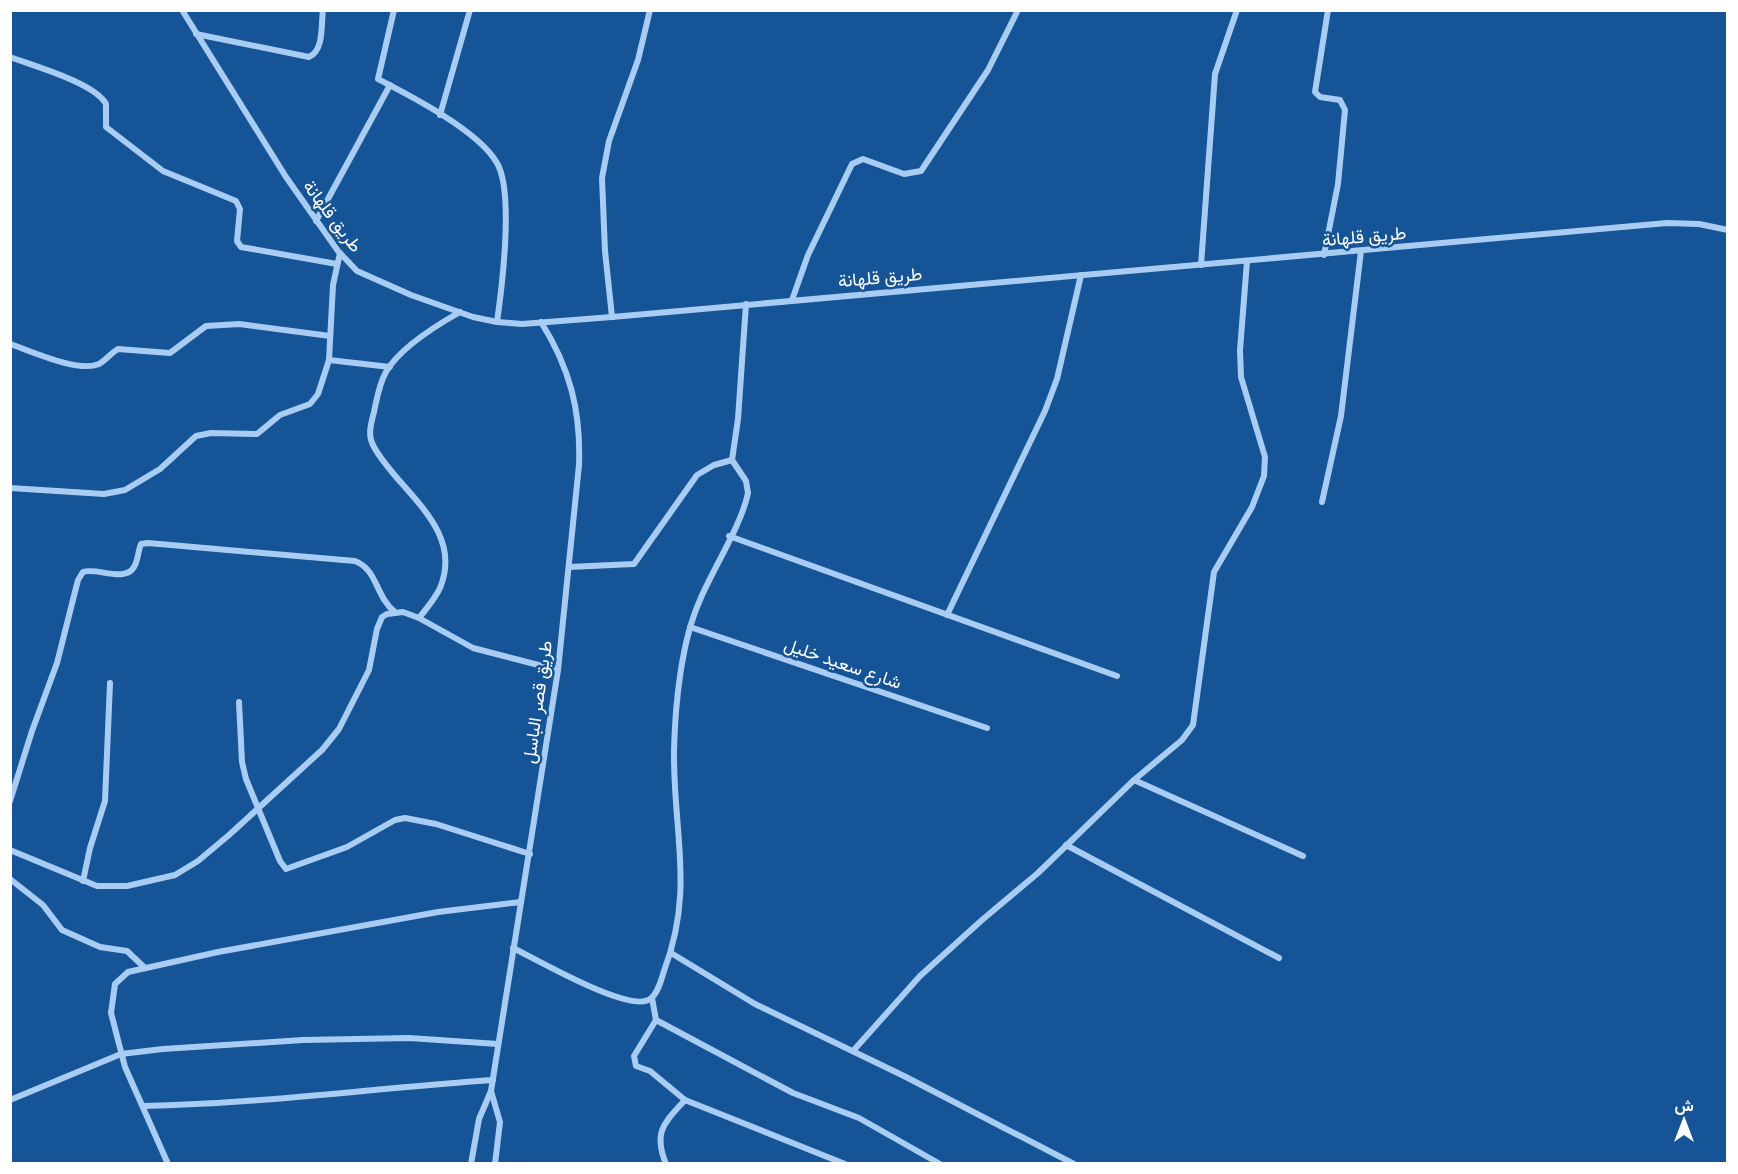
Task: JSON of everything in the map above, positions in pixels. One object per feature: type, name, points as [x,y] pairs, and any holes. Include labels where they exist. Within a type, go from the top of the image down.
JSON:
[{"type":"street","name":"طريق قلهانة","points":[[182,10],[316,221],[357,272],[375,281],[460,312],[497,322],[541,322],[612,317],[1667,223],[1699,224],[1728,230]]},
{"type":"street","points":[[196,34],[309,57],[315,54],[319,47],[323,10]]},
{"type":"street","points":[[394,10],[378,79],[440,115],[488,150],[499,165],[505,223],[497,322]]},
{"type":"street","points":[[440,115],[470,10]]},
{"type":"street","points":[[612,317],[605,251],[602,178],[609,141],[638,60],[650,10]]},
{"type":"street","points":[[792,300],[808,255],[852,164],[863,159],[904,174],[921,171],[988,70],[1018,10]]},
{"type":"street","points":[[1201,265],[1215,74],[1237,10]]},
{"type":"street","points":[[1323,255],[1338,184],[1345,110],[1340,100],[1320,97],[1315,92],[1328,10]]},
{"type":"street","points":[[10,57],[52,72],[96,93],[106,104],[106,127],[152,164],[236,201],[240,209],[237,241],[241,247],[337,264]]},
{"type":"street","points":[[316,221],[390,86]]},
{"type":"street","points":[[1322,502],[1341,416],[1361,251]]},
{"type":"street","points":[[10,488],[104,494],[125,490],[160,468],[196,436],[211,433],[258,434],[280,415],[310,404],[318,394],[329,360],[333,285],[340,253]]},
{"type":"street","points":[[853,1051],[920,976],[1038,873],[1134,780],[1182,740],[1196,720],[1214,572],[1252,507],[1264,476],[1265,457],[1241,377],[1240,350],[1247,261]]},
{"type":"street","points":[[947,615],[1057,379],[1081,275]]},
{"type":"street","points":[[746,304],[738,419],[732,460],[746,481],[748,493],[690,627],[681,678],[674,751],[682,872],[679,916],[671,953],[652,998],[656,1020],[637,1050],[635,1064],[650,1071],[685,1100],[845,1164]]},
{"type":"street","points":[[419,618],[439,590],[444,574],[444,555],[439,535],[426,508],[392,472],[371,440],[371,422],[390,367],[438,325],[460,312]]},
{"type":"street","name":"طريق قصر الباسل","points":[[495,1164],[500,1122],[492,1091],[493,1080],[558,670],[580,435],[577,405],[569,375],[557,347],[541,322]]},
{"type":"street","points":[[10,344],[57,360],[84,365],[100,363],[118,349],[170,353],[206,326],[239,324],[330,336]]},
{"type":"street","points":[[329,360],[390,367]]},
{"type":"street","points":[[569,567],[634,564],[698,475],[714,465],[732,460]]},
{"type":"street","points":[[729,536],[1117,676]]},
{"type":"street","points":[[10,801],[57,663],[78,580],[84,572],[97,570],[111,574],[130,572],[134,567],[140,546],[148,543],[355,561],[368,568],[378,593],[395,612],[419,618],[473,648],[558,670]]},
{"type":"street","points":[[10,850],[97,886],[127,886],[175,875],[198,861],[321,750],[339,729],[369,670],[377,629],[382,618],[395,612]]},
{"type":"street","name":"شارع سعيد خليل","points":[[690,627],[987,728]]},
{"type":"street","points":[[83,880],[90,848],[105,801],[110,683]]},
{"type":"street","points":[[239,702],[242,762],[257,809],[280,861],[288,869],[347,847],[395,820],[405,818],[436,824],[530,854]]},
{"type":"street","points":[[1134,780],[1304,856]]},
{"type":"street","points":[[1066,845],[1279,958]]},
{"type":"street","points":[[10,879],[43,905],[62,930],[100,946],[127,951],[145,968]]},
{"type":"street","points":[[168,1164],[121,1054],[111,1013],[115,984],[128,972],[438,912],[521,902]]},
{"type":"street","points":[[513,948],[626,1000],[641,1003],[652,998]]},
{"type":"street","points":[[671,953],[755,1004],[853,1051],[1074,1164]]},
{"type":"street","points":[[656,1020],[793,1093],[859,1118],[940,1164]]},
{"type":"street","points":[[10,1100],[121,1054],[303,1040],[409,1038],[498,1044]]},
{"type":"street","points":[[143,1106],[209,1105],[323,1097],[418,1085],[493,1080]]},
{"type":"street","name":"طريق قصر الباسل","points":[[471,1164],[478,1119],[492,1091]]},
{"type":"street","points":[[666,1164],[659,1140],[661,1133],[665,1122],[685,1100]]}]
